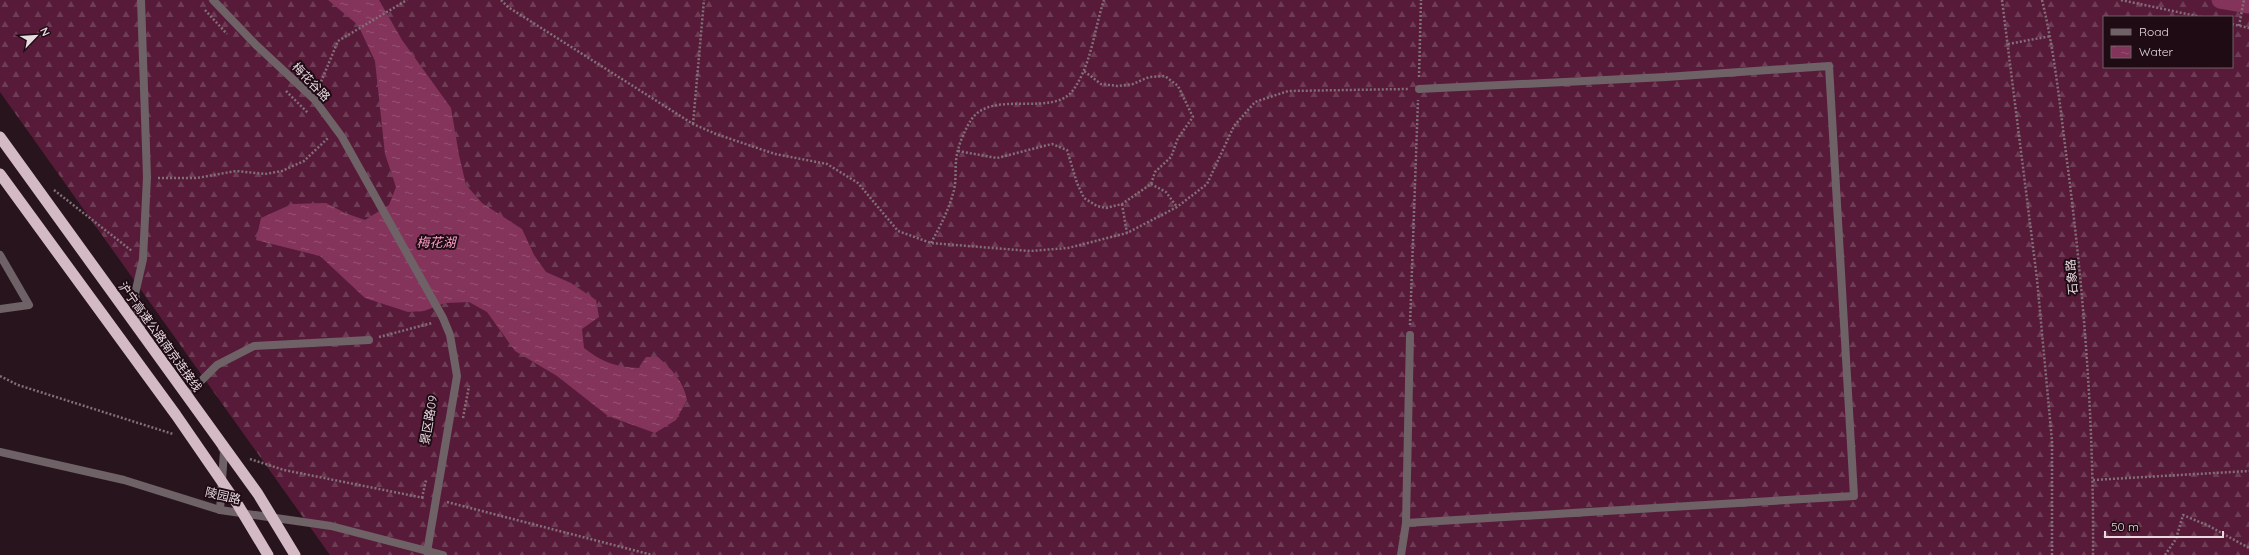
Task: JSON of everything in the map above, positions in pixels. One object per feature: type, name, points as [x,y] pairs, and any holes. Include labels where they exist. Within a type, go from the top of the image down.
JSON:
[{"type":"highway","name":"沪宁高速公路南京连接线","points":[[0,137],[258,494],[295,555]]},
{"type":"highway","points":[[0,174],[176,415],[238,505],[268,555]]},
{"type":"street","points":[[141,0],[147,177],[143,259],[135,294],[139,327],[224,451],[220,510]]},
{"type":"street","name":"梅花谷路","points":[[213,0],[256,45],[314,99],[342,137],[443,318],[450,335],[456,376],[427,552]]},
{"type":"street","points":[[1406,523],[1854,496],[1829,66],[1666,77],[1419,89]]},
{"type":"street","points":[[0,255],[29,305],[0,308]]},
{"type":"street","points":[[1401,555],[1406,523],[1410,335]]},
{"type":"street","points":[[186,396],[217,365],[254,346],[369,340]]},
{"type":"street","name":"陵园路","points":[[0,452],[124,480],[220,510],[331,526],[443,555]]},
{"type":"path","points":[[304,109],[314,99],[338,41],[407,0]]},
{"type":"path","points":[[501,0],[508,7],[693,124],[716,134],[775,154],[827,164],[858,183],[898,230],[931,242],[1030,251],[1068,248],[1127,233],[1177,207],[1206,184],[1234,126],[1255,102],[1288,91],[1419,89]]},
{"type":"path","points":[[693,124],[704,0]]},
{"type":"path","points":[[931,242],[945,218],[954,188],[958,150],[972,119],[982,108],[1046,102],[1066,97],[1074,90],[1088,64],[1097,21],[1104,0]]},
{"type":"path","points":[[1410,335],[1421,0]]},
{"type":"path","points":[[2002,0],[2037,279],[2052,441],[2052,555]]},
{"type":"path","name":"石象路","points":[[2042,0],[2051,36],[2078,246],[2091,394],[2093,480],[2092,555]]},
{"type":"path","points":[[2122,0],[2196,16]]},
{"type":"path","points":[[2239,26],[2244,0]]},
{"type":"path","points":[[202,6],[209,16],[231,38]]},
{"type":"path","points":[[2233,24],[2249,28]]},
{"type":"path","points":[[2008,44],[2051,36]]},
{"type":"path","points":[[958,150],[997,158],[1052,144],[1059,146],[1067,150],[1069,154],[1077,183],[1084,198],[1098,206],[1106,208],[1122,204],[1151,184],[1155,172],[1170,157],[1178,138],[1193,117],[1178,86],[1165,76],[1149,77],[1133,84],[1117,86],[1101,84],[1084,71]]},
{"type":"path","points":[[282,87],[310,114]]},
{"type":"path","points":[[325,131],[334,143]]},
{"type":"path","points":[[147,177],[197,178],[236,171],[265,174],[282,171],[304,161],[330,136]]},
{"type":"path","points":[[1151,184],[1166,192],[1177,207]]},
{"type":"path","points":[[49,190],[56,190],[143,259]]},
{"type":"path","points":[[1122,204],[1127,233]]},
{"type":"path","points":[[369,340],[435,322],[436,329]]},
{"type":"path","points":[[0,376],[18,385],[179,436]]},
{"type":"path","points":[[247,458],[284,470],[447,502],[652,555]]},
{"type":"path","points":[[2093,480],[2249,471]]},
{"type":"path","points":[[422,498],[427,475]]},
{"type":"path","points":[[2165,555],[2176,539],[2183,515],[2209,526],[2249,548]]},
{"type":"green space","points":[[0,0],[2249,0],[2249,555],[330,555],[0,92]]},
{"type":"water","name":"梅花湖","points":[[328,0],[379,0],[402,40],[451,108],[466,185],[482,203],[522,229],[534,255],[546,272],[571,283],[596,300],[599,317],[582,329],[584,348],[597,357],[610,363],[639,368],[646,357],[658,357],[672,371],[680,381],[687,400],[676,420],[655,433],[608,416],[557,376],[515,351],[487,312],[469,302],[445,303],[424,311],[408,312],[365,298],[320,256],[256,240],[261,218],[292,204],[326,203],[345,213],[365,220],[389,205],[396,187],[385,154],[375,61],[358,25]]},
{"type":"waterway","points":[[2220,0],[2249,5]]}]
